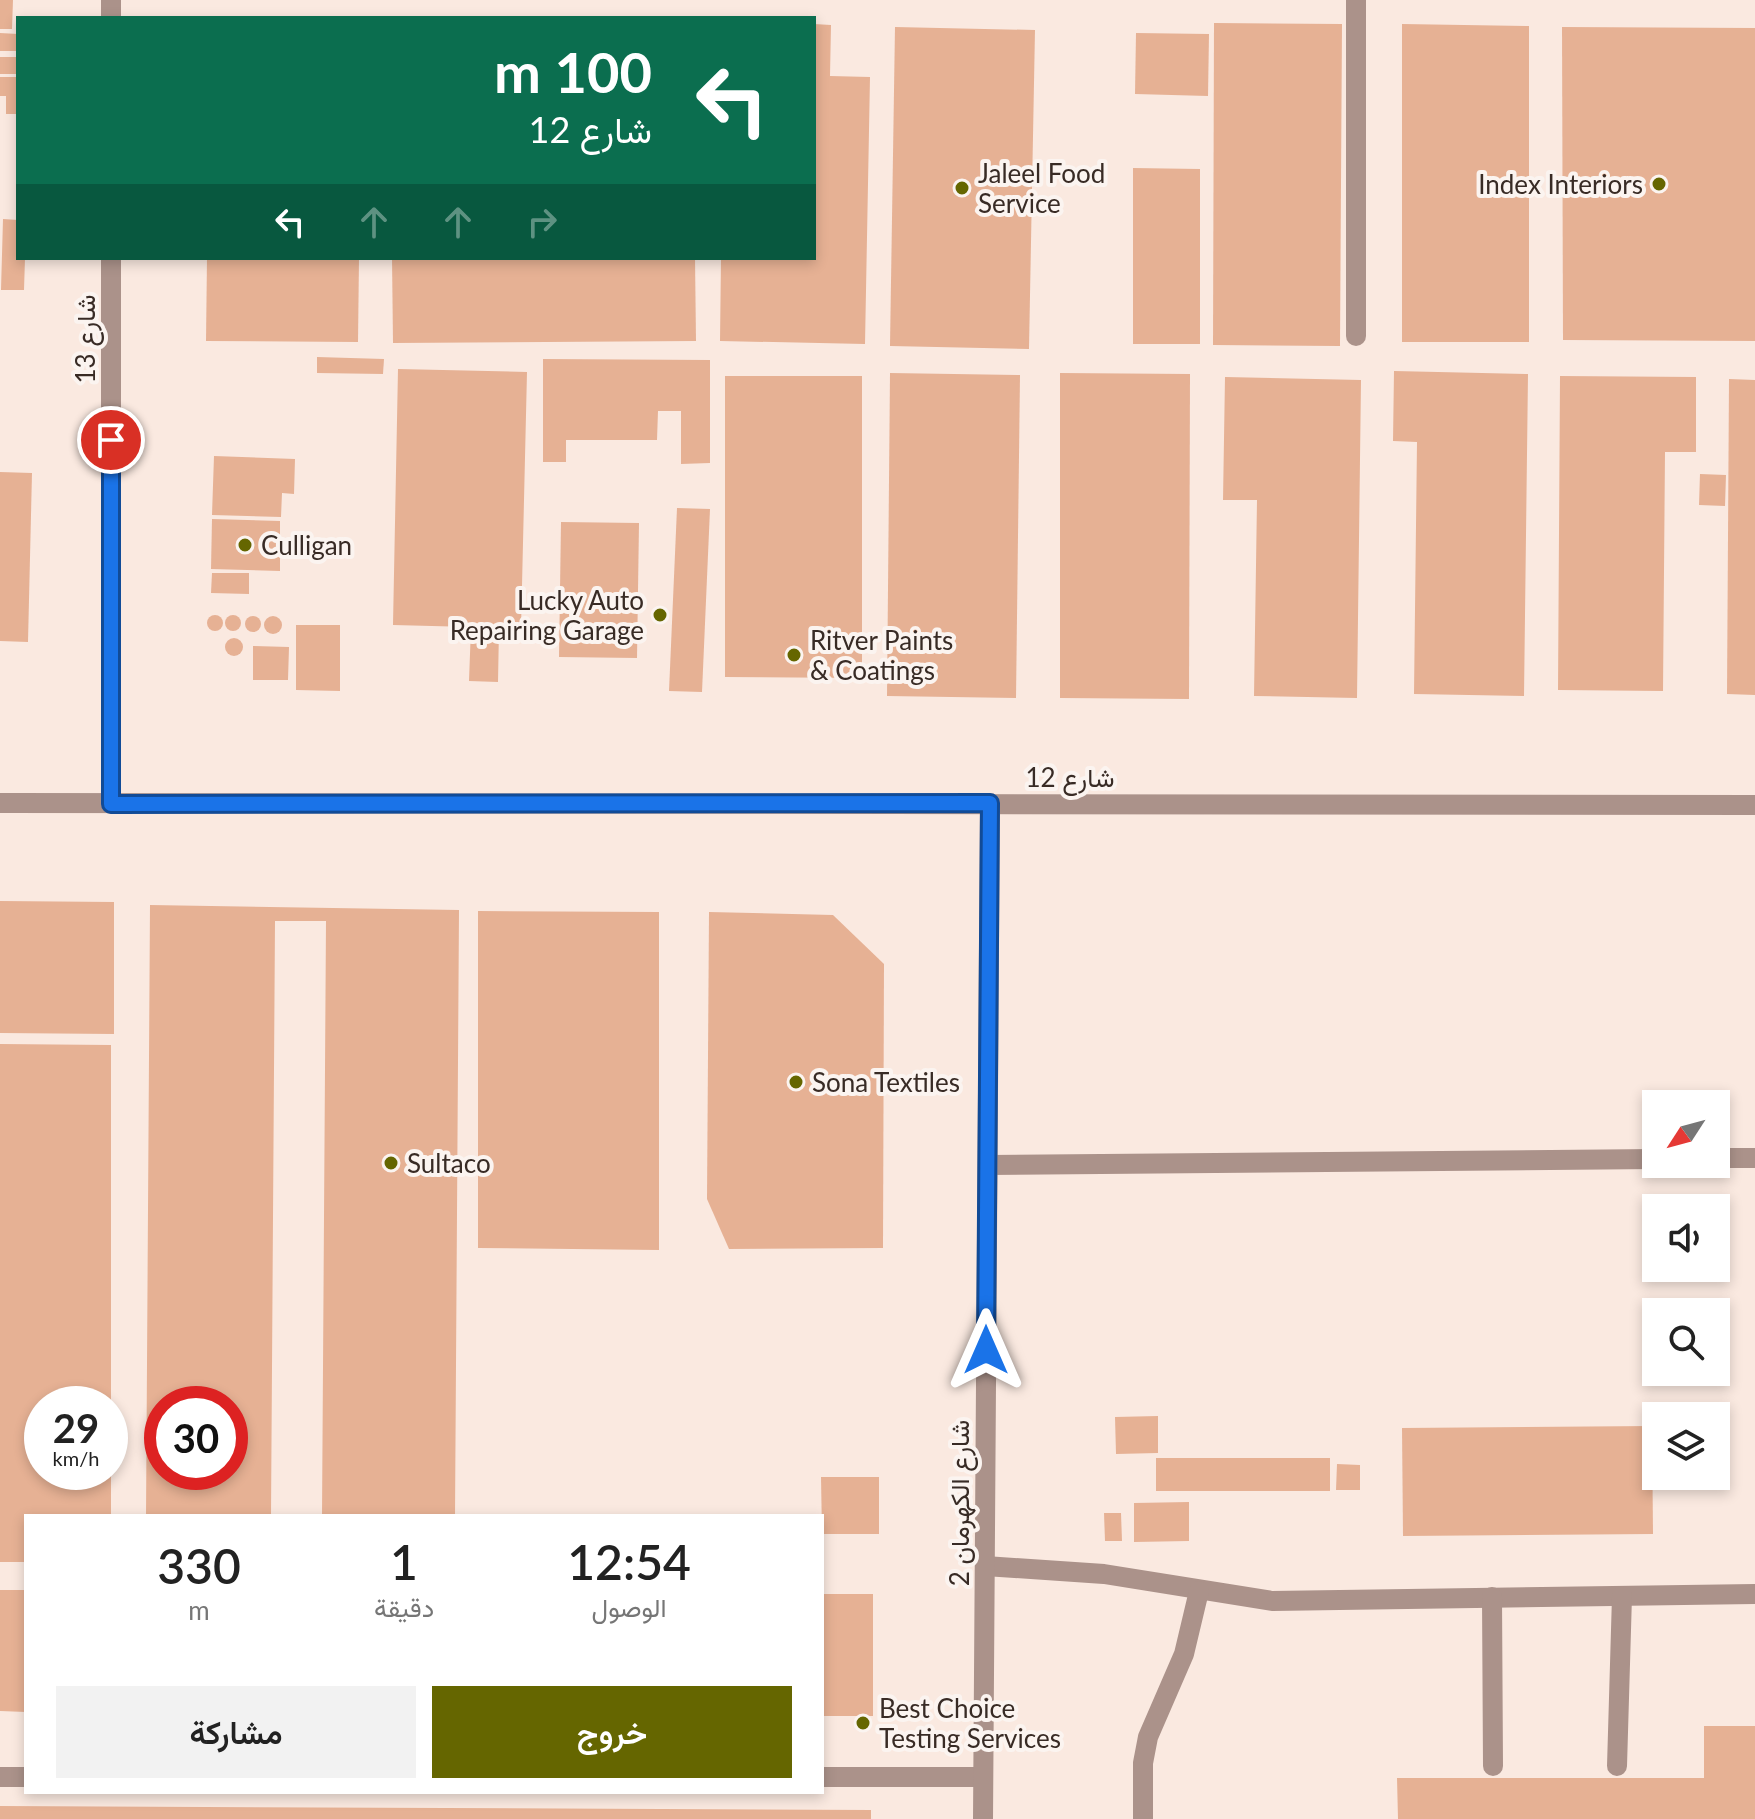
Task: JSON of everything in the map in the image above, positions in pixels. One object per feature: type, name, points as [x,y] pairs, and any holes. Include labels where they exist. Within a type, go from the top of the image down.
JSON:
[{"type":"street","points":[[1356,0],[1356,336]]},
{"type":"street","name":"شارع 13","points":[[111,260],[111,804]]},
{"type":"street","name":"شارع 12","points":[[0,803],[1755,805]]},
{"type":"street","name":"شارع الكهرمان 2","points":[[983,1819],[990,803]]},
{"type":"street","points":[[1730,1158],[1755,1158]]},
{"type":"street","points":[[988,1165],[1642,1159]]},
{"type":"street","points":[[985,1566],[1104,1574],[1272,1601],[1755,1594]]},
{"type":"street","points":[[1143,1819],[1143,1763],[1148,1737],[1184,1654],[1199,1591]]},
{"type":"street","points":[[1617,1766],[1622,1596]]},
{"type":"street","points":[[1492,1597],[1493,1766]]},
{"type":"street","points":[[0,1777],[24,1777]]},
{"type":"street","points":[[824,1777],[983,1777]]},
{"type":"shaded area","points":[[0,0],[1755,0],[1755,1819],[0,1819]]},
{"type":"building","points":[[0,0],[13,0],[12,29],[0,29]]},
{"type":"building","points":[[1214,23],[1342,24],[1340,346],[1213,345]]},
{"type":"building","points":[[816,24],[831,25],[830,76],[870,77],[865,344],[720,341],[721,260],[816,260]]},
{"type":"building","points":[[1402,24],[1529,26],[1529,342],[1402,342]]},
{"type":"building","name":"Jaleel Food Service","points":[[895,27],[1035,30],[1029,349],[890,346]]},
{"type":"building","name":"Index Interiors","points":[[1562,27],[1755,28],[1755,341],[1563,340]]},
{"type":"building","points":[[0,33],[16,34],[16,51],[0,51]]},
{"type":"building","points":[[1136,33],[1209,34],[1208,96],[1135,94]]},
{"type":"building","points":[[0,57],[16,57],[16,74],[0,74]]},
{"type":"building","points":[[0,77],[16,77],[16,114],[6,114],[6,96],[0,96]]},
{"type":"building","points":[[1133,168],[1200,169],[1200,344],[1133,344]]},
{"type":"building","points":[[3,219],[16,220],[16,260],[25,260],[24,290],[1,290]]},
{"type":"building","points":[[207,260],[359,260],[358,342],[206,341]]},
{"type":"building","points":[[392,260],[695,260],[696,341],[393,343]]},
{"type":"building","points":[[317,357],[384,359],[383,374],[317,373]]},
{"type":"building","points":[[543,359],[710,360],[710,463],[681,464],[681,411],[658,411],[657,440],[566,440],[566,462],[543,462]]},
{"type":"building","points":[[398,369],[527,372],[521,628],[499,628],[498,682],[469,681],[471,627],[393,625]]},
{"type":"building","points":[[1394,371],[1528,374],[1524,696],[1414,694],[1417,442],[1393,441]]},
{"type":"building","points":[[890,373],[1020,375],[1016,698],[887,696]]},
{"type":"building","points":[[1060,373],[1190,374],[1189,699],[1060,698]]},
{"type":"building","points":[[725,376],[862,376],[862,678],[725,677]]},
{"type":"building","points":[[1560,376],[1696,377],[1696,452],[1665,452],[1663,691],[1558,690]]},
{"type":"building","points":[[1225,377],[1361,380],[1357,698],[1254,696],[1257,500],[1223,500]]},
{"type":"building","points":[[1729,379],[1755,380],[1755,695],[1727,694]]},
{"type":"building","points":[[214,456],[295,459],[294,494],[282,493],[281,517],[212,515]]},
{"type":"building","points":[[0,472],[32,473],[28,642],[0,641]]},
{"type":"building","points":[[1700,474],[1726,475],[1725,506],[1699,505]]},
{"type":"building","points":[[677,508],[710,509],[702,692],[669,691]]},
{"type":"building","name":"Culligan","points":[[212,519],[280,521],[280,571],[211,569]]},
{"type":"building","points":[[561,522],[639,523],[637,658],[559,657]]},
{"type":"building","points":[[212,573],[249,573],[249,594],[211,593]]},
{"type":"building","points":[[212,615],[218,615],[223,623],[221,629],[212,631],[207,626],[207,620]]},
{"type":"building","points":[[233,615],[239,617],[239,629],[233,631],[227,629],[225,623],[227,617]]},
{"type":"building","points":[[250,616],[256,616],[261,624],[259,630],[250,632],[245,627],[245,621]]},
{"type":"building","points":[[273,616],[282,625],[273,634],[264,625]]},
{"type":"building","name":"Culligan","points":[[296,625],[340,625],[340,691],[296,690]]},
{"type":"building","points":[[234,638],[243,647],[234,656],[225,647]]},
{"type":"building","points":[[253,646],[289,647],[288,680],[253,680]]},
{"type":"building","points":[[0,901],[114,902],[114,1034],[0,1033]]},
{"type":"building","name":"Sultaco","points":[[150,905],[459,910],[455,1514],[322,1514],[326,921],[275,921],[271,1514],[146,1514],[146,1490],[248,1490],[248,1386],[147,1386]]},
{"type":"building","points":[[478,911],[659,912],[659,1250],[478,1248]]},
{"type":"building","name":"Sona Textiles","points":[[709,912],[833,915],[884,964],[883,1248],[729,1249],[707,1199]]},
{"type":"building","points":[[0,1044],[111,1045],[111,1386],[24,1386],[24,1490],[111,1490],[111,1514],[24,1514],[24,1562],[0,1562]]},
{"type":"building","points":[[1158,1416],[1158,1453],[1116,1454],[1115,1417]]},
{"type":"building","points":[[1642,1426],[1642,1490],[1653,1490],[1653,1534],[1403,1536],[1402,1428]]},
{"type":"building","points":[[1156,1458],[1330,1458],[1330,1491],[1156,1491]]},
{"type":"building","points":[[1337,1464],[1360,1465],[1360,1490],[1336,1490]]},
{"type":"building","points":[[821,1477],[879,1477],[879,1534],[824,1534]]},
{"type":"building","points":[[1189,1502],[1189,1541],[1134,1542],[1134,1503]]},
{"type":"building","points":[[1104,1513],[1121,1513],[1122,1541],[1105,1541]]},
{"type":"building","points":[[0,1590],[24,1590],[24,1712],[0,1711]]},
{"type":"building","points":[[824,1594],[873,1594],[873,1716],[824,1716]]},
{"type":"building","points":[[1704,1726],[1755,1726],[1755,1819],[1398,1819],[1397,1778],[1704,1778]]},
{"type":"building","points":[[0,1806],[871,1810],[871,1819],[0,1819]]},
{"type":"place","name":"Index Interiors","points":[[1659,184]]},
{"type":"place","name":"Jaleel Food Service","points":[[962,188]]},
{"type":"place","name":"Culligan","points":[[245,545]]},
{"type":"place","name":"Lucky Auto Repairing Garage","points":[[660,615]]},
{"type":"place","name":"Ritver Paints & Coatings","points":[[794,655]]},
{"type":"place","name":"Sona Textiles","points":[[796,1082]]},
{"type":"place","name":"Sultaco","points":[[391,1163]]},
{"type":"place","name":"Best Choice Testing Services","points":[[863,1723]]},
{"type":"route","points":[[111,440],[111,804],[990,803],[986,1350]]}]
